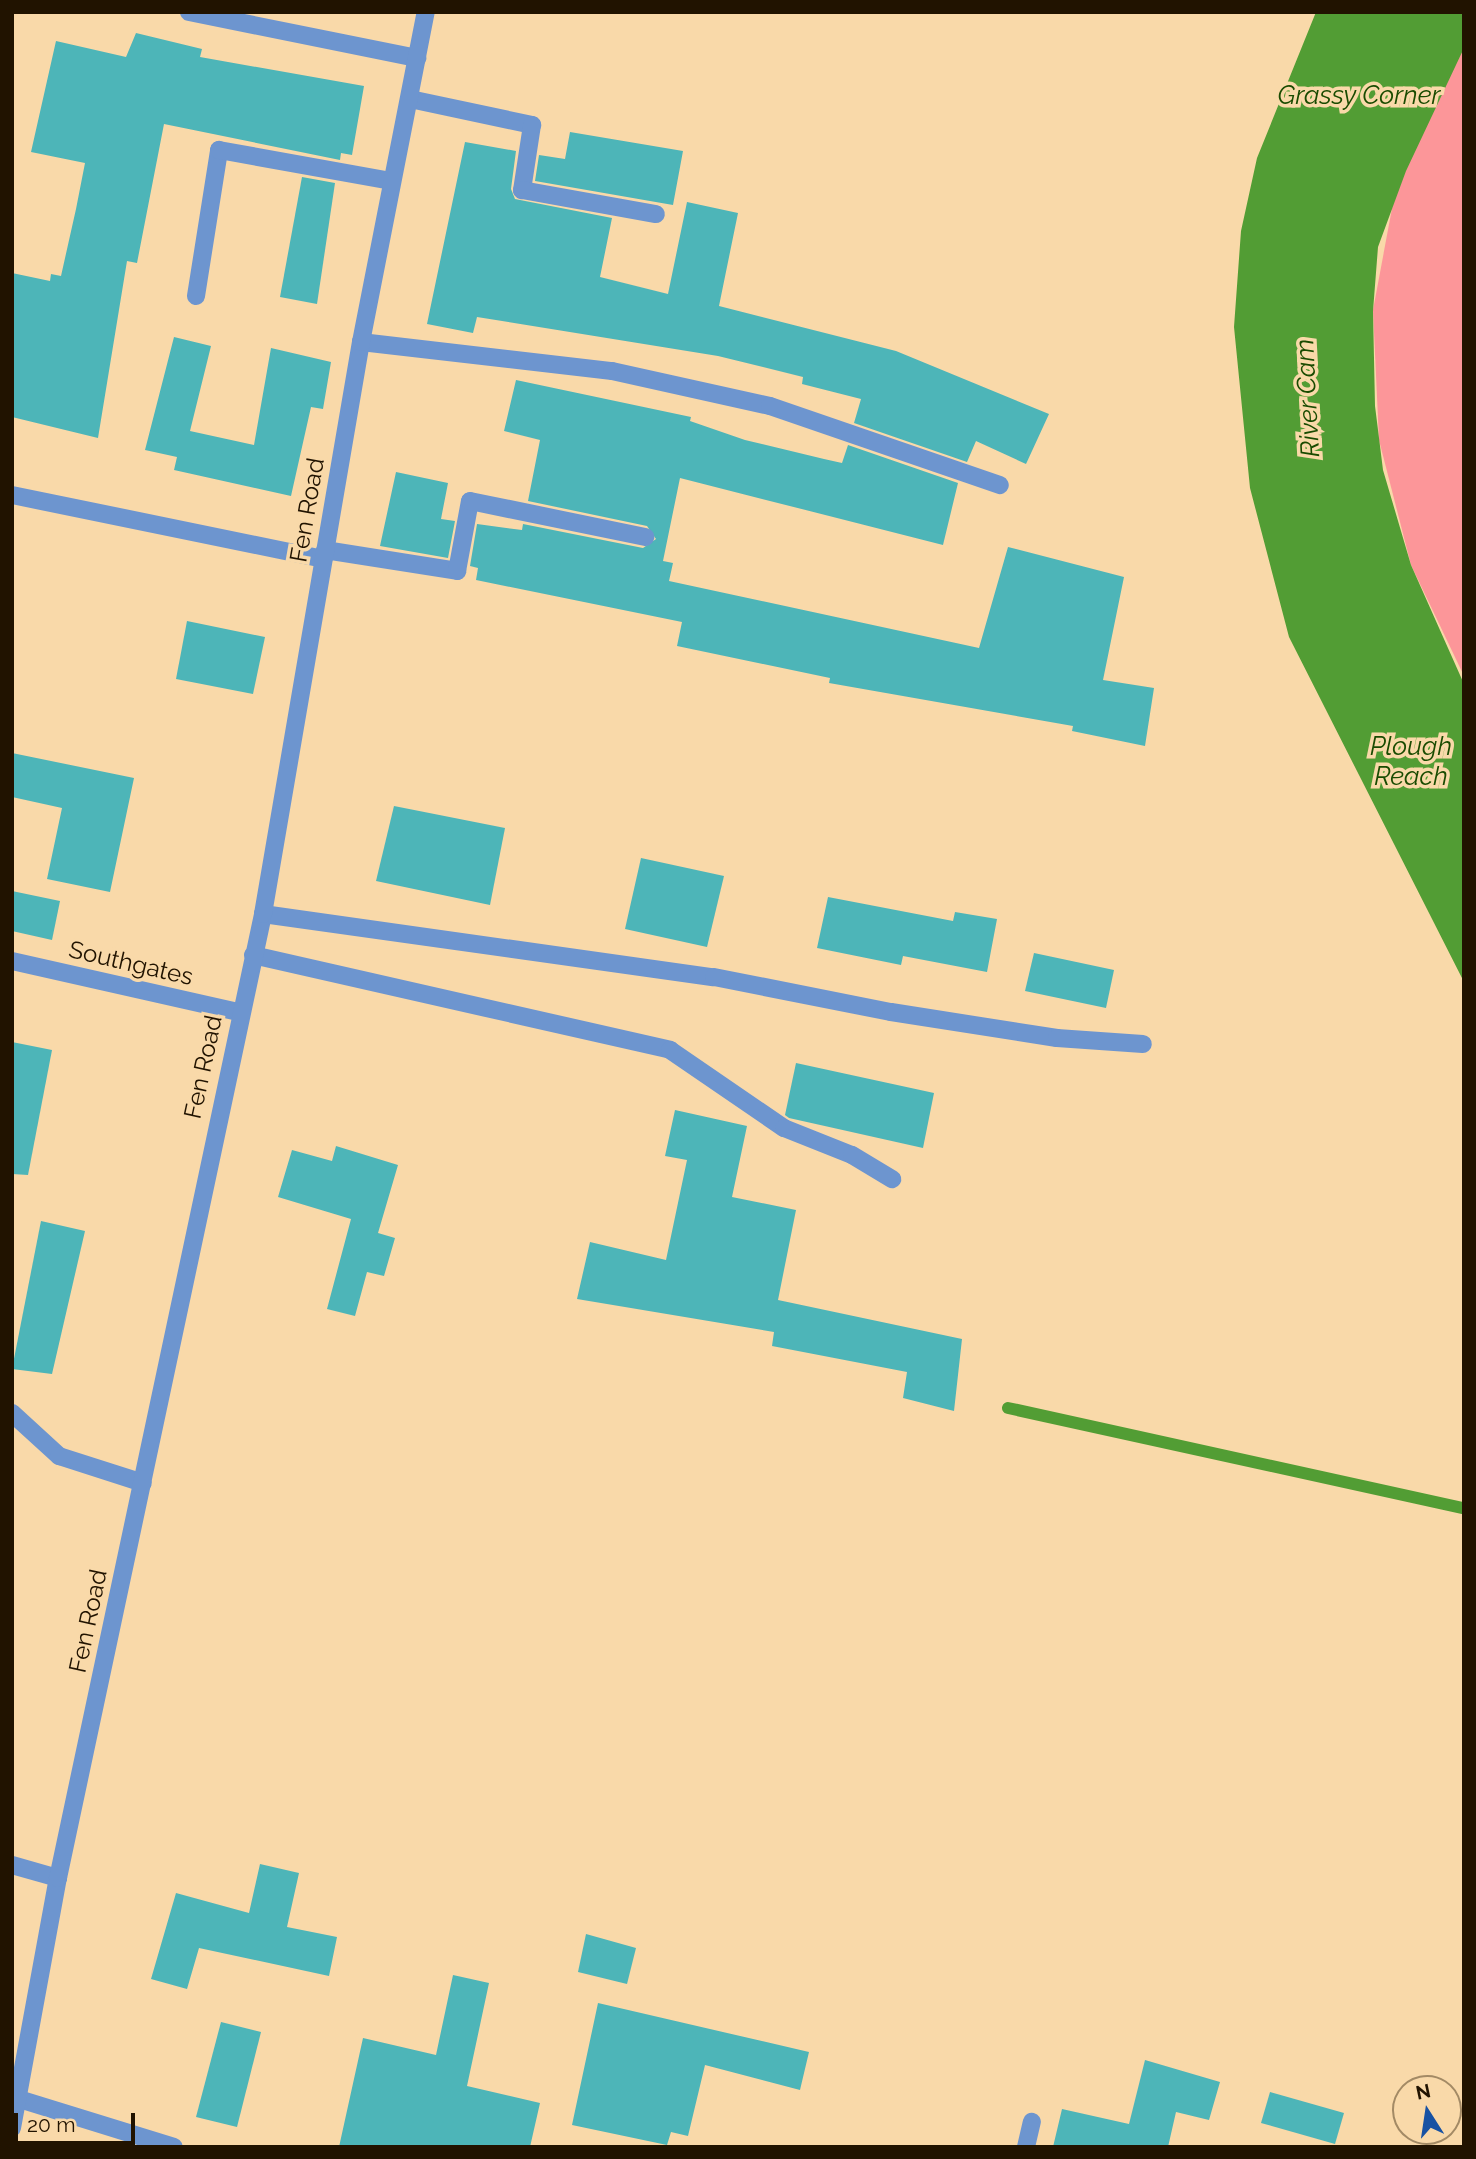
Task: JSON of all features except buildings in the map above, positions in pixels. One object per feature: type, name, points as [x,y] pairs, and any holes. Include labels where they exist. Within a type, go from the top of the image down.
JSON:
[{"type":"street","points":[[189,12],[417,58]]},
{"type":"street","name":"Fen Road","points":[[12,2127],[17,2087],[58,1878],[143,1483],[239,1013],[263,914],[361,342],[425,12]]},
{"type":"street","points":[[410,99],[532,125],[522,190],[656,214]]},
{"type":"street","points":[[196,296],[219,150],[391,181]]},
{"type":"street","points":[[361,342],[612,371],[757,403],[1000,485]]},
{"type":"street","points":[[12,495],[324,554],[457,572],[470,501],[645,537]]},
{"type":"street","points":[[263,914],[713,976],[891,1013],[1056,1038],[1143,1044]]},
{"type":"street","points":[[253,955],[670,1050],[784,1128],[852,1155],[892,1179]]},
{"type":"street","name":"Southgates","points":[[12,961],[239,1013]]},
{"type":"street","points":[[12,1413],[59,1456],[143,1483]]},
{"type":"street","points":[[12,1865],[58,1878]]},
{"type":"street","points":[[17,2087],[174,2147]]},
{"type":"street","points":[[1026,2147],[1032,2122]]},
{"type":"shaded area","points":[[1464,40],[1464,676],[1411,565],[1379,440],[1373,310],[1411,107]]},
{"type":"water","name":"Grassy Corner","points":[[1316,12],[1464,12],[1464,48],[1406,171],[1378,247],[1373,311],[1375,406],[1383,470],[1411,565],[1464,684],[1464,982],[1289,637],[1250,488],[1234,327],[1241,231],[1257,158]]},
{"type":"waterway","points":[[1008,1408],[1464,1508]]},
{"type":"water label","name":"River Cam","points":[[1308,398]]},
{"type":"water label","name":"Plough Reach","points":[[1411,762]]}]
